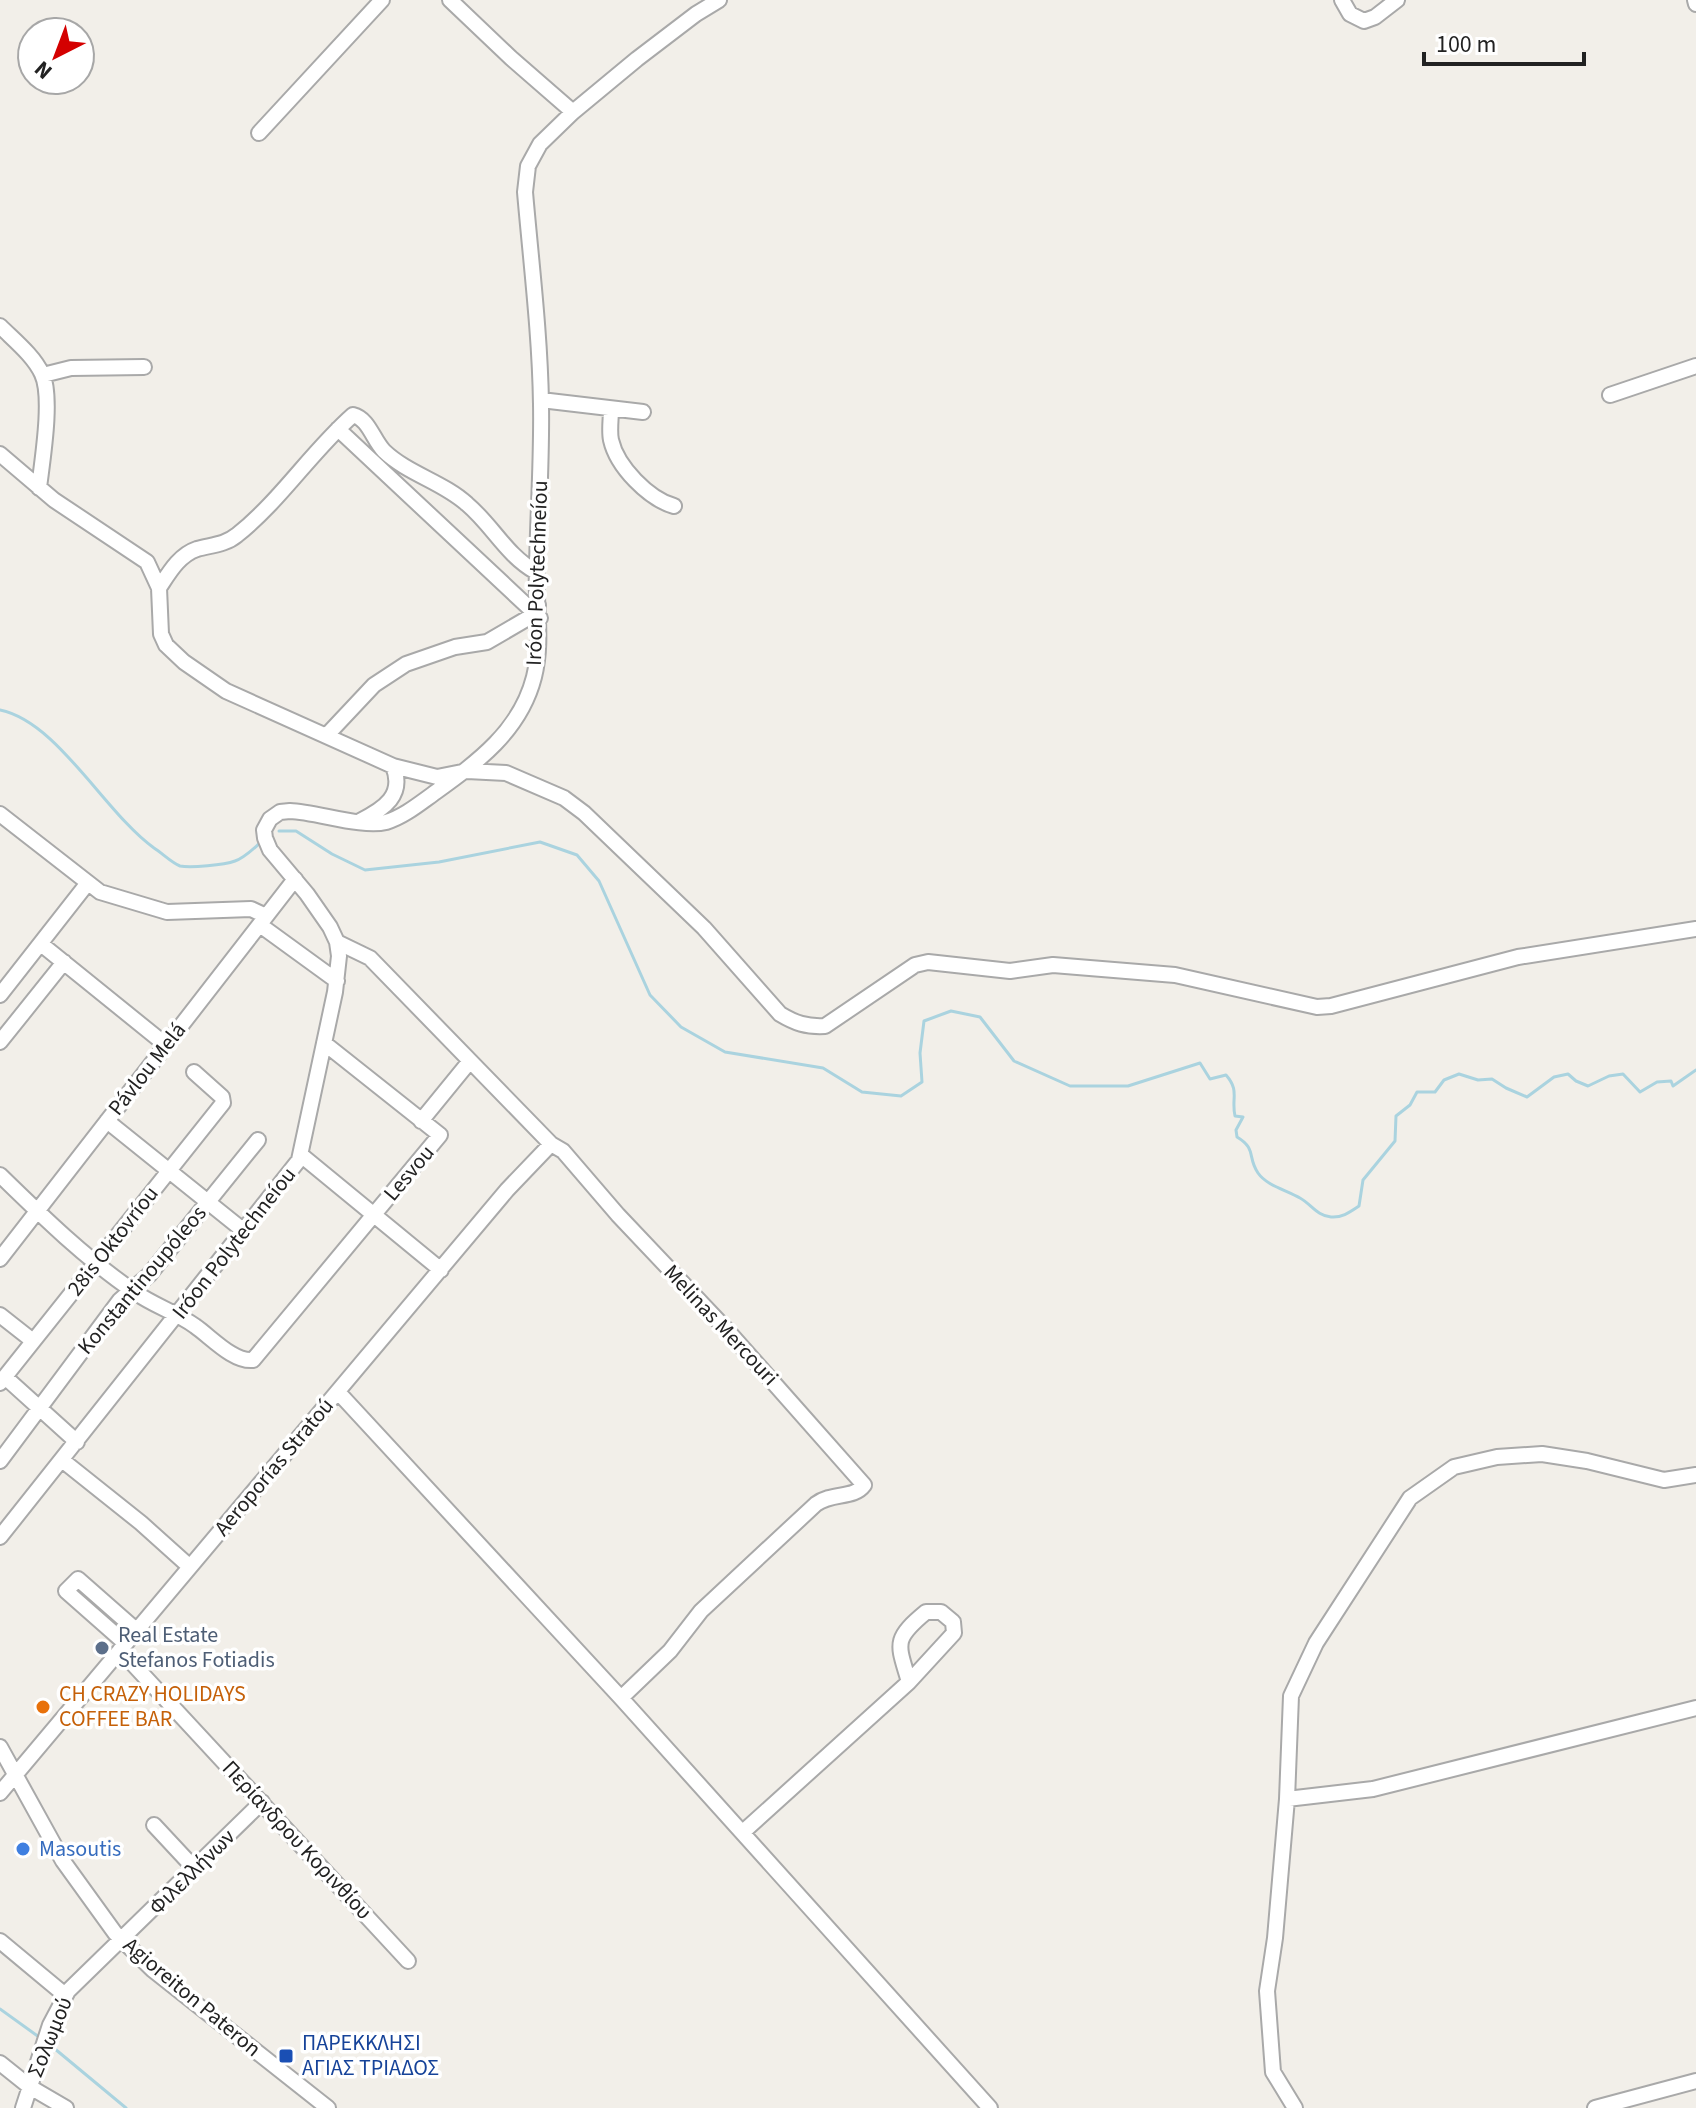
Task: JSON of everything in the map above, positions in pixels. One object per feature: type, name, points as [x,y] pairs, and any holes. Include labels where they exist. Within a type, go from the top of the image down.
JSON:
[{"type":"street","points":[[259,133],[382,0]]},
{"type":"street","points":[[450,0],[573,112]]},
{"type":"street","name":"Iróon Polytechneíou","points":[[0,1537],[288,1177],[301,1155],[337,981],[337,942],[325,919],[270,850],[265,828],[273,816],[290,811],[380,823],[390,821],[416,807],[467,771],[504,736],[520,709],[534,679],[539,641],[536,572],[541,486],[541,400],[526,172],[540,144],[573,112],[696,14],[719,0]]},
{"type":"street","points":[[1342,0],[1350,14],[1364,21],[1375,17],[1397,0]]},
{"type":"street","points":[[0,326],[43,375],[45,438],[39,488]]},
{"type":"street","points":[[1610,395],[1696,366]]},
{"type":"street","points":[[43,375],[71,368],[144,367]]},
{"type":"street","points":[[541,400],[643,412]]},
{"type":"street","points":[[611,409],[611,442],[630,476],[661,502],[674,506]]},
{"type":"street","points":[[159,588],[186,555],[234,538],[271,506],[353,415],[359,417],[383,450],[467,503],[505,548],[521,564],[536,572]]},
{"type":"street","points":[[327,735],[374,685],[406,664],[455,647],[487,642],[538,612],[338,429]]},
{"type":"street","points":[[0,454],[39,488],[147,562],[159,588],[161,634],[166,645],[184,662],[226,691],[393,766],[437,777],[467,771],[506,773],[574,805],[704,928],[780,1014],[808,1027],[825,1026],[915,965],[928,962],[986,970],[1010,971],[1053,965],[1175,975],[1317,1007],[1331,1006],[1518,957],[1696,929]]},
{"type":"street","points":[[360,821],[382,810],[397,791],[397,775],[393,766]]},
{"type":"street","points":[[0,814],[87,884],[106,895],[167,912],[251,909],[337,981]]},
{"type":"street","name":"Pávlou Melá","points":[[0,1259],[295,879]]},
{"type":"street","points":[[0,995],[87,884]]},
{"type":"street","name":"Melinas Mercouri","points":[[337,942],[370,958],[551,1144],[563,1151],[864,1485],[858,1492],[830,1496],[816,1504],[701,1611],[670,1651],[621,1698]]},
{"type":"street","points":[[41,944],[166,1045]]},
{"type":"street","points":[[0,1042],[64,962]]},
{"type":"street","points":[[324,1043],[421,1121]]},
{"type":"street","name":"Lesvou","points":[[374,1215],[440,1135],[421,1121],[470,1061]]},
{"type":"street","name":"28is Oktovríou","points":[[3,1380],[224,1102],[194,1072]]},
{"type":"street","points":[[107,1121],[244,1231]]},
{"type":"street","name":"Konstantinoupóleos","points":[[0,1461],[120,1300],[149,1275],[258,1140]]},
{"type":"street","name":"Aeroporías Stratoú","points":[[0,1793],[507,1190],[551,1144]]},
{"type":"street","points":[[301,1155],[441,1270]]},
{"type":"street","points":[[0,1175],[96,1263],[132,1290],[243,1360],[253,1360],[374,1215]]},
{"type":"street","points":[[0,1315],[33,1341]]},
{"type":"street","points":[[3,1380],[77,1442]]},
{"type":"street","points":[[338,1392],[621,1698],[990,2108]]},
{"type":"street","points":[[1295,2108],[1273,2072],[1267,1991],[1275,1938],[1287,1799],[1291,1696],[1316,1643],[1410,1498],[1454,1467],[1497,1457],[1542,1454],[1587,1461],[1664,1480],[1696,1475]]},
{"type":"street","points":[[62,1460],[190,1567]]},
{"type":"street","name":"Περίανδρου Κορινθίου","points":[[136,1630],[78,1579],[66,1591],[122,1646],[408,1961]]},
{"type":"street","points":[[743,1832],[909,1682],[955,1632],[953,1622],[940,1611],[926,1612],[900,1640],[898,1648],[907,1666],[909,1682]]},
{"type":"street","points":[[1287,1799],[1373,1789],[1696,1708]]},
{"type":"street","name":"Agioreiton Pateron","points":[[0,1747],[63,1861],[122,1941],[153,1970],[328,2108]]},
{"type":"street","name":"Φιλελλήνων","points":[[122,1941],[262,1802]]},
{"type":"street","points":[[158,1822],[198,1866]]},
{"type":"street","points":[[0,1941],[65,1995]]},
{"type":"street","name":"Σολωμού","points":[[23,2108],[50,2025],[65,1995],[122,1941]]},
{"type":"street","points":[[0,2063],[30,2087],[66,2108]]},
{"type":"street","points":[[1595,2108],[1696,2081]]},
{"type":"waterway","points":[[0,710],[21,718],[42,732],[135,832],[177,865],[185,867],[230,862],[242,858],[260,843]]},
{"type":"waterway","points":[[279,831],[296,831],[365,870],[439,862],[540,842],[577,855],[599,881],[650,995],[681,1027],[725,1052],[823,1068],[862,1092],[901,1096],[922,1082],[920,1053],[924,1021],[951,1011],[980,1017],[1014,1061],[1070,1086],[1128,1086],[1200,1063],[1210,1079],[1226,1075],[1230,1081],[1234,1090],[1235,1116],[1243,1117],[1236,1130],[1237,1137],[1250,1149],[1258,1173],[1272,1185],[1331,1217],[1342,1216],[1359,1206],[1363,1180],[1395,1141],[1396,1116],[1410,1105],[1417,1092],[1435,1092],[1444,1080],[1459,1074],[1478,1080],[1492,1079],[1527,1097],[1554,1077],[1568,1074],[1588,1086],[1609,1076],[1623,1074],[1640,1092],[1657,1082],[1671,1081],[1673,1086],[1696,1070]]},
{"type":"waterway","points":[[0,2009],[39,2037]]},
{"type":"waterway","points":[[49,2044],[126,2108]]},
{"type":"place","name":"Real Estate Stefanos Fotiadis","points":[[102,1648]]},
{"type":"place","name":"CH CRAZY HOLIDAYS COFFEE BAR","points":[[43,1707]]},
{"type":"place","name":"Masoutis","points":[[23,1849]]},
{"type":"place","name":"ΠΑΡΕΚΚΛΗΣΙ ΑΓΙΑΣ ΤΡΙΑΔΟΣ","points":[[286,2056]]}]
